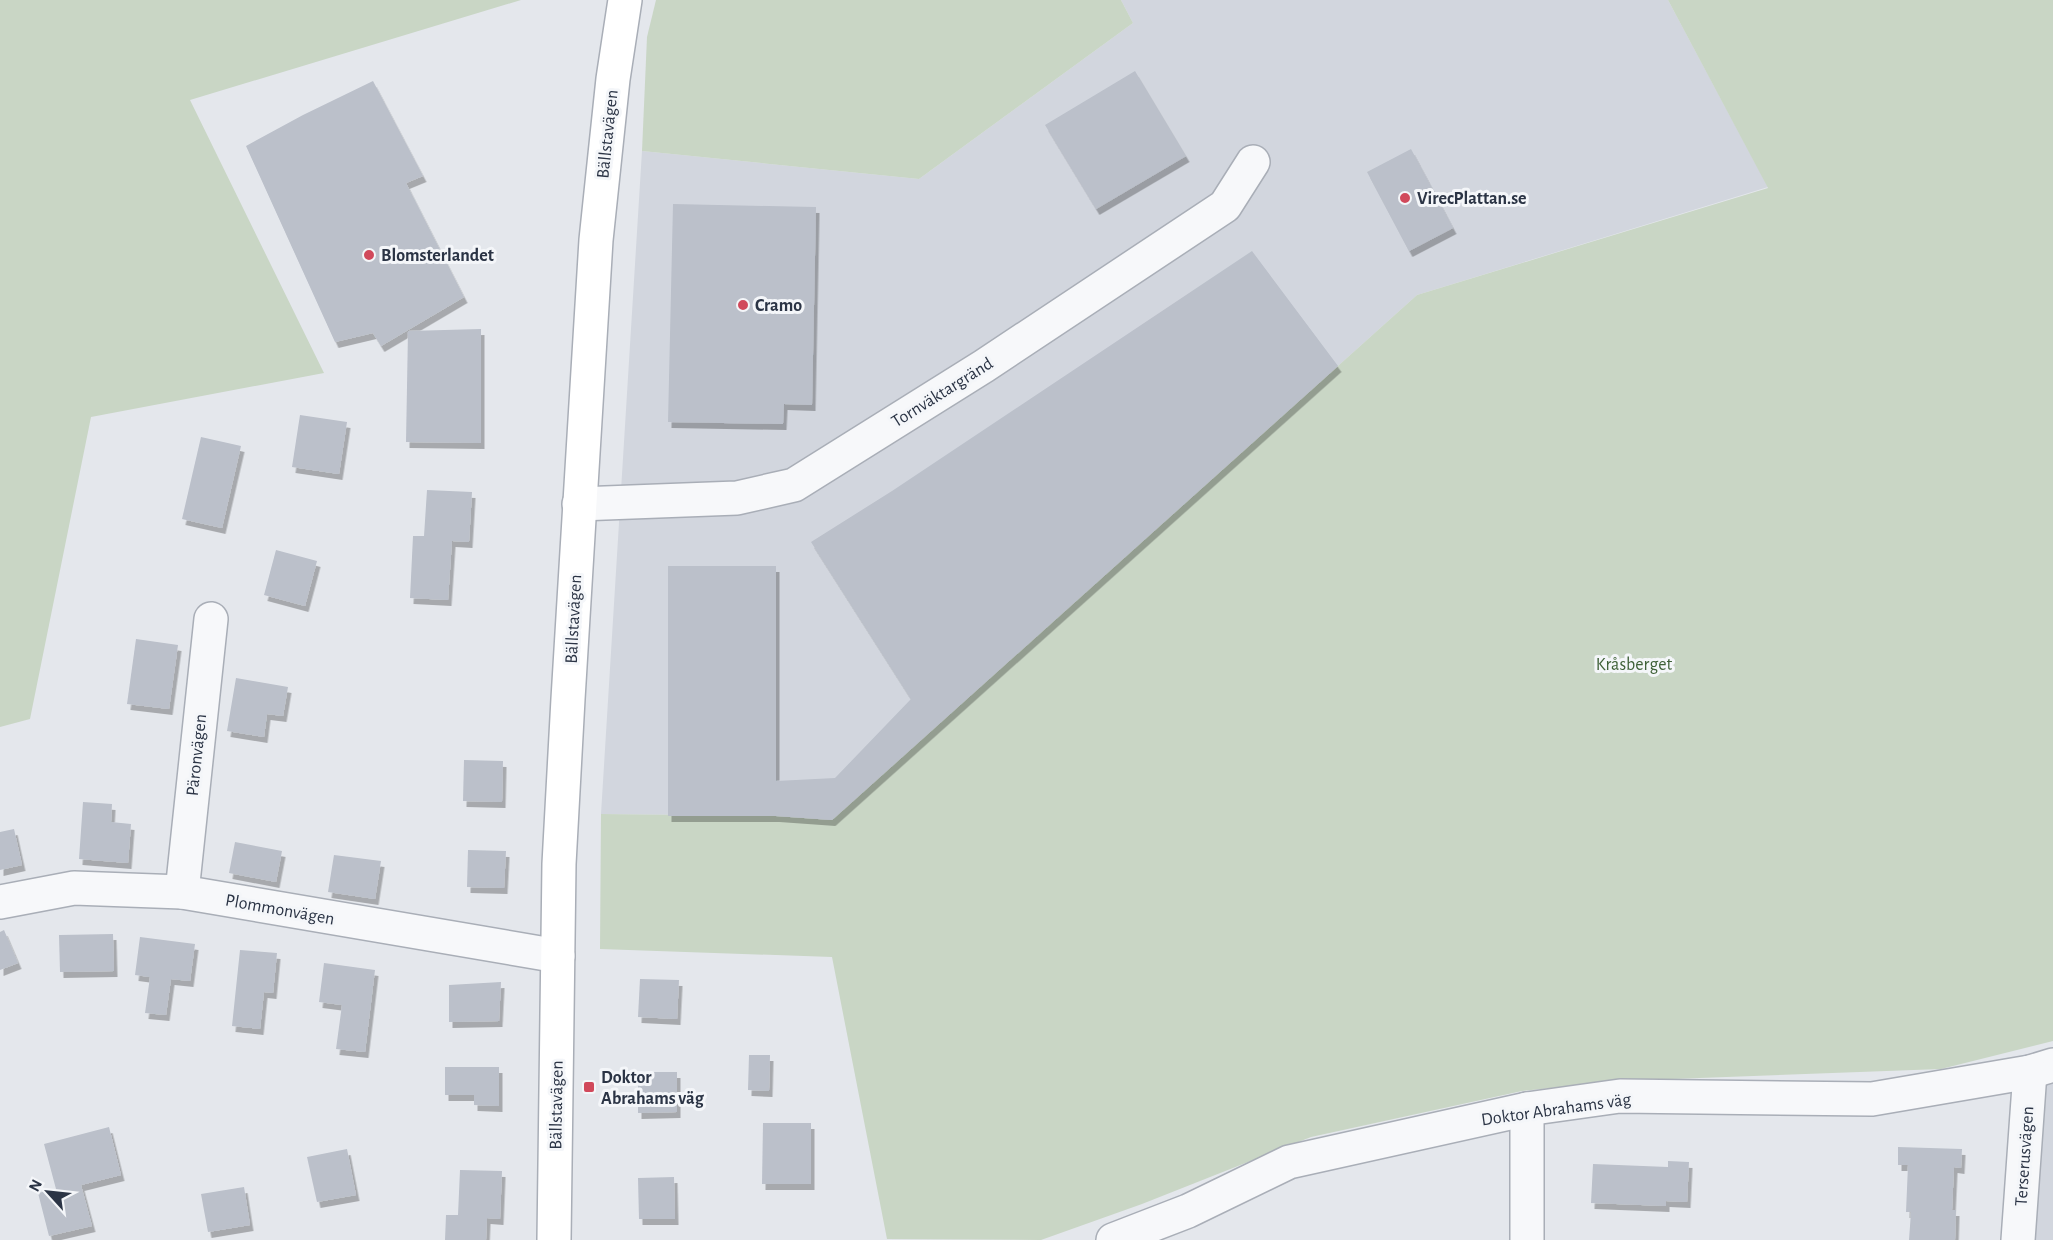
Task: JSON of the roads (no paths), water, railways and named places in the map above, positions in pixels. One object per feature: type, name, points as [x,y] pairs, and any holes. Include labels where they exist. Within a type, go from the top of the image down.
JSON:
[{"type":"street","name":"Bällstavägen","points":[[554,1240],[559,864],[579,504],[596,240],[613,79],[625,0]]},
{"type":"street","name":"Tornväktargränd","points":[[579,504],[737,498],[794,485],[984,366],[1225,206],[1253,162]]},
{"type":"street","name":"Päronvägen","points":[[182,892],[211,619]]},
{"type":"street","name":"Plommonvägen","points":[[0,902],[74,888],[182,892],[558,956]]},
{"type":"street","name":"Doktor Abrahams väg","points":[[1113,1240],[1188,1225],[1289,1162],[1527,1109],[1620,1096],[1872,1099],[2041,1068]]},
{"type":"street","name":"Terserusvägen","points":[[2019,1240],[2041,1068]]},
{"type":"street","points":[[1527,1109],[1527,1240]]},
{"type":"place","name":"VirecPlattan.se","points":[[1405,198]]},
{"type":"place","name":"Blomsterlandet","points":[[369,255]]},
{"type":"place","name":"Cramo","points":[[743,305]]},
{"type":"place","name":"Doktor Abrahams väg","points":[[589,1087]]},
{"type":"park label","name":"Kråsberget","points":[[1634,664]]}]
